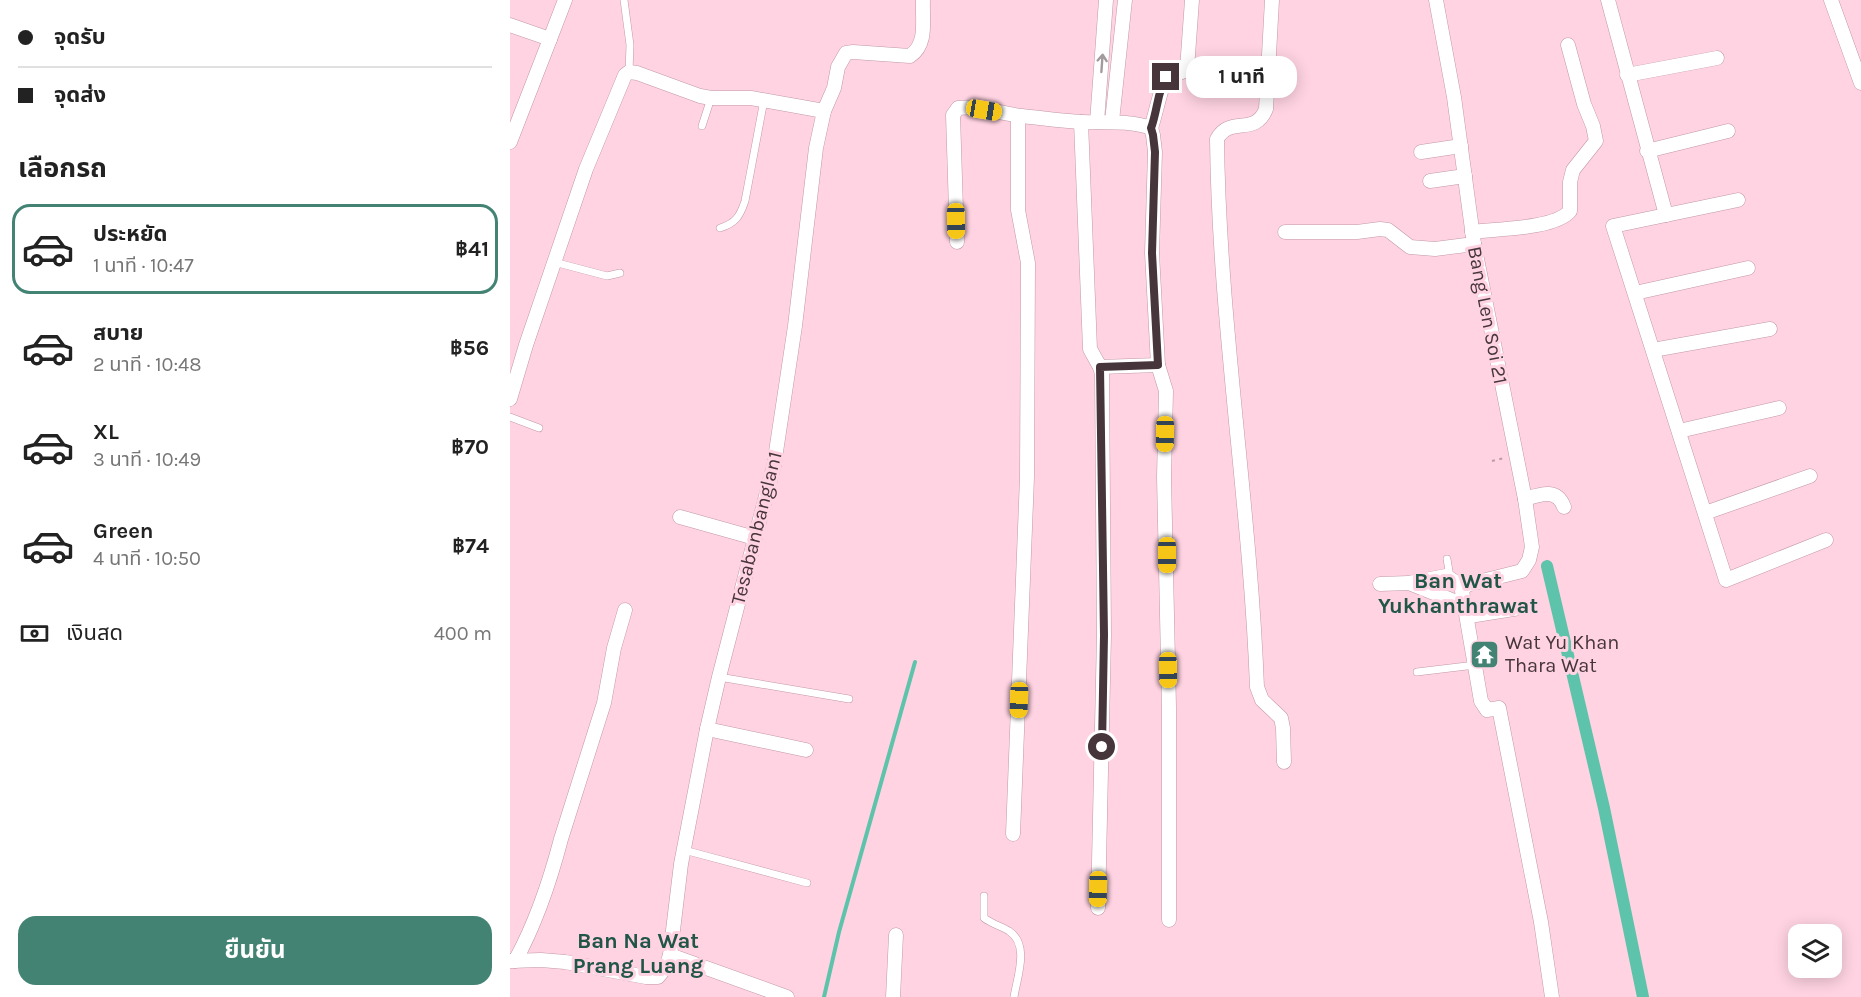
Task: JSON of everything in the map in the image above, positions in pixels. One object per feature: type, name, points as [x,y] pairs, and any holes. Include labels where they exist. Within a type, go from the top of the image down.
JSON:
[{"type":"street","points":[[510,142],[565,0]]},
{"type":"street","name":"Tesabanbanglan1","points":[[514,961],[565,962],[646,977],[657,977],[666,967],[670,955],[684,850],[707,729],[774,465],[795,326],[811,188],[824,111],[834,88],[838,67],[846,53],[910,56],[917,51],[922,43],[923,0]]},
{"type":"street","points":[[1169,920],[1169,707],[1164,477],[1166,391],[1158,365],[1152,253],[1155,152],[1151,128],[1163,81],[1166,77],[1187,69],[1192,0]]},
{"type":"street","points":[[1272,0],[1266,109],[1256,124],[1226,128],[1217,139],[1221,256],[1241,460],[1257,687],[1263,700],[1281,718],[1284,762]]},
{"type":"street","name":"Bang Len Soi 21","points":[[1436,0],[1461,146],[1473,238],[1525,499],[1532,547],[1529,560],[1522,571],[1464,586]]},
{"type":"street","points":[[1608,0],[1666,215]]},
{"type":"street","points":[[1831,0],[1861,83]]},
{"type":"street","points":[[1097,122],[1106,3],[1125,4],[1112,121]]},
{"type":"street","points":[[510,25],[550,39]]},
{"type":"street","points":[[1285,232],[1357,232],[1380,229],[1388,230],[1410,247],[1435,249],[1473,238],[1553,221],[1567,215],[1570,211],[1570,182],[1573,170],[1596,141],[1568,45]]},
{"type":"street","points":[[1627,75],[1717,58]]},
{"type":"street","points":[[510,399],[554,261],[595,147],[621,82],[629,72],[711,98],[764,100],[824,111]]},
{"type":"street","points":[[957,242],[954,115],[958,108],[967,107],[1018,116],[1081,122],[1112,121],[1141,124],[1151,128]]},
{"type":"street","points":[[1013,834],[1027,466],[1028,263],[1018,210],[1018,116]]},
{"type":"street","points":[[1081,122],[1090,349],[1100,367],[1104,635],[1098,908]]},
{"type":"street","points":[[1647,151],[1728,131]]},
{"type":"street","points":[[1421,152],[1461,146]]},
{"type":"street","points":[[1430,181],[1465,176]]},
{"type":"street","points":[[1738,200],[1613,226],[1726,580],[1826,540]]},
{"type":"street","points":[[1635,293],[1748,268]]},
{"type":"street","points":[[1653,350],[1770,329]]},
{"type":"street","points":[[1100,367],[1158,365]]},
{"type":"street","points":[[1679,431],[1779,408]]},
{"type":"street","points":[[1705,513],[1810,476]]},
{"type":"street","points":[[1525,499],[1540,494],[1552,494],[1561,499],[1564,507]]},
{"type":"street","points":[[680,517],[755,538]]},
{"type":"street","points":[[1380,584],[1409,583],[1450,577],[1464,586],[1464,605],[1484,707],[1487,710],[1499,708],[1541,921],[1552,997]]},
{"type":"street","points":[[1409,583],[1464,605]]},
{"type":"street","points":[[514,961],[533,923],[558,858],[561,839],[604,703],[614,648],[625,610]]},
{"type":"street","points":[[707,729],[806,750]]},
{"type":"street","points":[[893,997],[896,935]]},
{"type":"street","points":[[670,955],[787,997]]},
{"type":"lane","points":[[624,0],[630,45],[629,72]]},
{"type":"lane","points":[[702,126],[711,98]]},
{"type":"lane","points":[[720,228],[730,225],[740,216],[745,201],[764,100]]},
{"type":"lane","points":[[554,261],[607,276],[621,273]]},
{"type":"lane","points":[[510,417],[539,428]]},
{"type":"lane","points":[[1447,559],[1450,577]]},
{"type":"lane","points":[[1467,620],[1517,612]]},
{"type":"lane","points":[[1417,672],[1475,665]]},
{"type":"lane","points":[[719,677],[849,699]]},
{"type":"lane","points":[[684,850],[807,883]]},
{"type":"lane","points":[[984,896],[984,918],[1011,932],[1019,941],[1021,951],[1014,997]]},
{"type":"waterway","points":[[1547,566],[1604,808],[1643,997]]},
{"type":"waterway","points":[[824,997],[839,932],[915,662]]},
{"type":"place","name":"Wat Yu Khan Thara Wat","points":[[1484,654]]},
{"type":"district","name":"Ban Wat Yukhanthrawat","points":[[1458,592]]},
{"type":"district","name":"Ban Na Wat Prang Luang","points":[[638,952]]},
{"type":"route","points":[[1102,747],[1104,635],[1100,367],[1158,365],[1152,253],[1155,152],[1151,128],[1166,77]]}]
